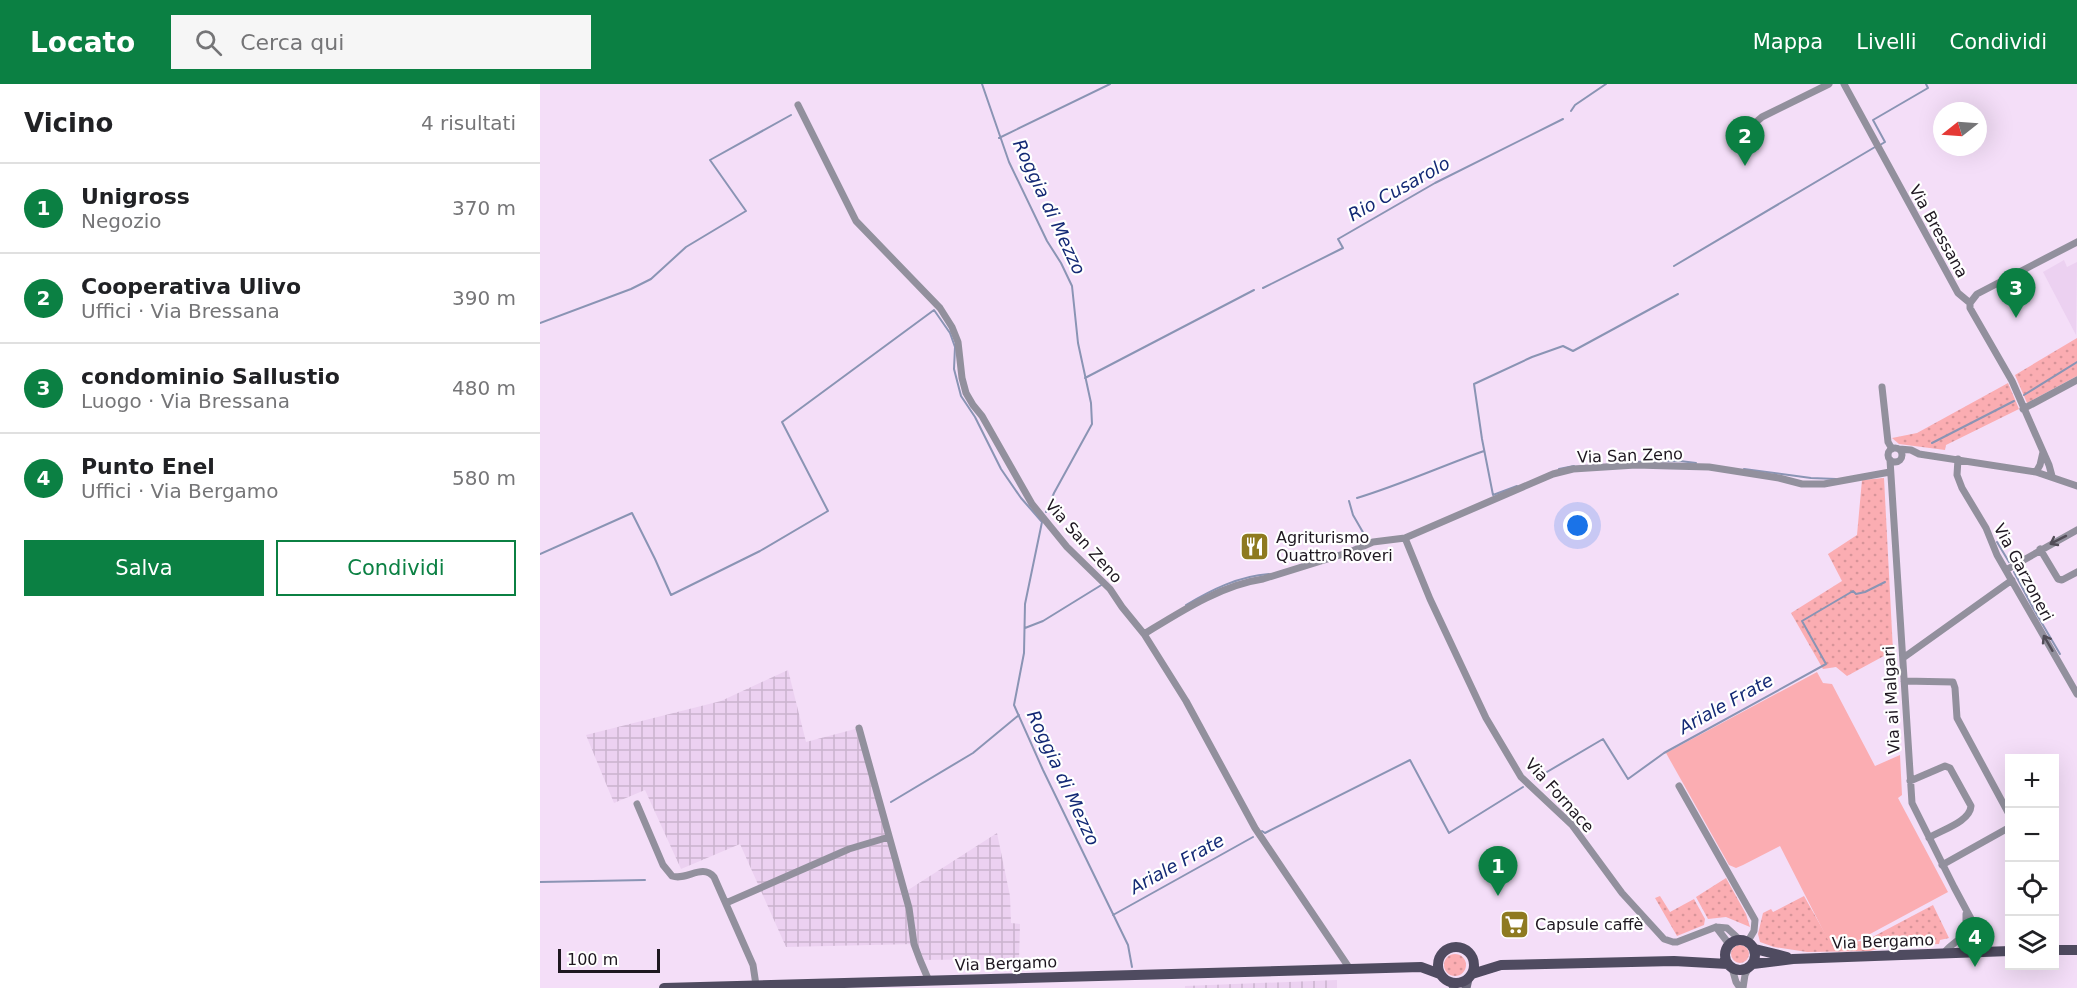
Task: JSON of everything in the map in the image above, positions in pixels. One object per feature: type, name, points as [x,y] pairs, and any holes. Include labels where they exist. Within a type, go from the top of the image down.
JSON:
[{"type":"main road","name":"Via Bergamo","points":[[1685,961],[1739,945],[1793,959]]},
{"type":"main road","points":[[1730,966],[1739,945],[1755,959],[1751,965]]},
{"type":"main road","name":"Via Bergamo","points":[[1421,967],[1439,958],[1446,950],[1456,947],[1468,951],[1474,962],[1500,965],[1685,961],[1730,966],[1741,970],[1751,965],[1793,959],[2005,951]]},
{"type":"main road","points":[[2059,950],[2077,950]]},
{"type":"main road","points":[[1439,958],[1440,974]]},
{"type":"main road","points":[[1469,980],[1474,962]]},
{"type":"main road","name":"Via Bergamo","points":[[664,988],[1421,967],[1440,974],[1453,986],[1500,965]]},
{"type":"street","points":[[1748,129],[1762,117],[1829,84]]},
{"type":"street","name":"Via Bressana","points":[[1844,84],[1958,292],[1970,303],[1970,308],[2012,381],[2052,476]]},
{"type":"street","name":"Via San Zeno","points":[[798,105],[856,221],[940,308],[952,327],[958,342],[966,393],[982,416],[1032,504],[1067,546],[1110,589],[1144,634],[1179,613],[1249,581],[1263,579],[1350,552],[1373,542],[1405,538],[1553,474],[1573,469],[1636,465],[1709,467],[1802,484],[1824,484],[1890,472]]},
{"type":"street","points":[[1970,303],[1977,294],[2077,242]]},
{"type":"street","points":[[2024,409],[2077,380]]},
{"type":"street","points":[[1882,387],[1888,442],[1902,455],[1896,467],[1893,483]]},
{"type":"street","points":[[1893,483],[1888,454],[1895,449],[2036,472],[2077,486]]},
{"type":"street","points":[[2036,472],[2043,452]]},
{"type":"street","points":[[1890,460],[1895,462],[1919,454]]},
{"type":"street","name":"Via Garzoneri","points":[[1958,459],[1959,482],[2077,694]]},
{"type":"street","name":"Via ai Malgari","points":[[1893,483],[1913,808],[1978,932],[1991,952]]},
{"type":"street","points":[[2006,570],[2077,530]]},
{"type":"street","name":"Via Fornace","points":[[1405,538],[1430,599],[1486,718],[1521,777],[1572,825],[1622,893],[1664,939],[1677,942],[1716,927]]},
{"type":"street","points":[[2040,549],[2058,579],[2062,580],[2077,572]]},
{"type":"street","points":[[1903,658],[2012,580]]},
{"type":"street","points":[[1144,634],[1186,701],[1255,828],[1350,969]]},
{"type":"street","points":[[1904,681],[1953,682],[1957,718],[2006,808]]},
{"type":"street","points":[[859,728],[909,908],[914,944],[929,981]]},
{"type":"street","points":[[1910,781],[1945,766],[1950,768],[1971,806],[1967,817],[1929,838]]},
{"type":"street","points":[[1679,786],[1755,920],[1754,931],[1739,945]]},
{"type":"street","points":[[637,804],[668,871],[678,878],[702,871],[711,874],[753,965],[756,986]]},
{"type":"street","points":[[1942,865],[2005,830]]},
{"type":"street","points":[[726,903],[849,849],[889,837]]},
{"type":"street","name":"Via ai Malgari","points":[[1963,903],[1967,918],[1968,952]]},
{"type":"street","points":[[1716,927],[1739,945]]},
{"type":"street","points":[[1716,927],[1727,928],[1739,945]]},
{"type":"street","points":[[1944,953],[1949,946],[1959,940],[1966,929]]},
{"type":"street","points":[[1968,952],[1977,943],[1978,932]]},
{"type":"street","points":[[1742,988],[1751,965]]},
{"type":"street","points":[[1730,966],[1736,982],[1742,988]]},
{"type":"shaded area","points":[[2064,260],[2067,267],[2077,262],[2076,335],[2043,272]]},
{"type":"shaded area","points":[[2077,338],[2077,376],[2027,403],[2015,375]]},
{"type":"shaded area","points":[[2008,383],[2019,409],[1946,445],[1945,450],[1899,444],[1892,438],[1917,433]]},
{"type":"shaded area","points":[[1884,478],[1893,651],[1847,676],[1836,667],[1823,669],[1791,613],[1842,581],[1828,554],[1857,535],[1862,480]]},
{"type":"shaded area","points":[[788,670],[806,742],[859,728],[905,892],[997,833],[1010,896],[1011,923],[1020,924],[1019,959],[920,960],[914,944],[786,947],[740,844],[681,869],[645,790],[614,803],[586,735],[721,701]]},
{"type":"shaded area","points":[[1817,672],[1823,683],[1832,684],[1875,766],[1900,755],[1902,795],[1898,798],[1948,892],[1857,941],[1829,942],[1780,846],[1736,868],[1729,865],[1666,753]]},
{"type":"shaded area","points":[[1726,878],[1746,914],[1750,927],[1726,917],[1708,919],[1696,897]]},
{"type":"shaded area","points":[[1660,896],[1670,912],[1694,899],[1705,919],[1704,925],[1677,936],[1655,898]]},
{"type":"shaded area","points":[[1804,896],[1830,942],[1865,941],[1933,905],[1949,938],[1940,940],[1939,944],[1889,946],[1870,951],[1807,952],[1774,947],[1760,942],[1758,934],[1763,913],[1771,909],[1773,912]]},
{"type":"shaded area","points":[[1740,945],[1746,948],[1749,954],[1746,960],[1740,963],[1734,960],[1731,954],[1734,948]]},
{"type":"shaded area","points":[[1455,954],[1463,957],[1466,965],[1463,973],[1455,976],[1447,973],[1444,965],[1447,957]]},
{"type":"shaded area","points":[[1337,980],[1337,988],[1185,988],[1185,986]]},
{"type":"waterway","name":"Roggia di Mezzo","points":[[982,84],[1009,162],[1047,241],[1072,286],[1078,343],[1091,403],[1092,424],[1046,512]]},
{"type":"waterway","points":[[999,138],[1110,84]]},
{"type":"waterway","name":"Rio Cusarolo","points":[[1571,111],[1575,105],[1606,84]]},
{"type":"waterway","points":[[1880,145],[1885,142],[1873,120],[1928,88],[1926,84]]},
{"type":"waterway","points":[[540,323],[631,289],[651,279],[686,247],[746,211],[710,160],[791,115]]},
{"type":"waterway","name":"Rio Cusarolo","points":[[1263,288],[1343,248],[1338,239],[1435,183],[1563,119]]},
{"type":"waterway","points":[[1674,266],[1875,147]]},
{"type":"waterway","name":"Rio Cusarolo","points":[[1085,378],[1254,290]]},
{"type":"waterway","points":[[1517,486],[1493,495],[1474,384],[1532,357],[1563,346],[1573,351],[1678,294]]},
{"type":"waterway","points":[[540,554],[632,513],[671,595],[760,551],[828,511],[782,422],[934,310],[950,333],[955,347],[954,369],[961,396],[975,417],[1001,469],[1021,498],[1042,522]]},
{"type":"waterway","points":[[2024,395],[2077,362]]},
{"type":"waterway","points":[[1932,443],[2014,401]]},
{"type":"waterway","points":[[1357,498],[1484,451]]},
{"type":"waterway","points":[[1624,462],[1696,463]]},
{"type":"waterway","points":[[1559,469],[1574,466]]},
{"type":"waterway","points":[[1744,469],[1836,479]]},
{"type":"waterway","points":[[1349,501],[1353,515],[1368,541]]},
{"type":"waterway","name":"Roggia di Mezzo","points":[[1042,522],[1025,604],[1024,653],[1014,705],[1128,945],[1132,967]]},
{"type":"waterway","name":"Ariale Frate","points":[[1997,542],[2009,562]]},
{"type":"waterway","name":"Ariale Frate","points":[[2014,572],[2060,654]]},
{"type":"waterway","points":[[1186,605],[1226,585],[1269,574]]},
{"type":"waterway","name":"Ariale Frate","points":[[1535,779],[1603,739],[1628,779],[1664,753],[1826,664],[1802,621],[1853,591],[1856,594],[1865,592],[1885,582]]},
{"type":"waterway","points":[[1025,628],[1043,621],[1103,584]]},
{"type":"waterway","points":[[891,802],[973,753],[1019,715]]},
{"type":"waterway","name":"Ariale Frate","points":[[1262,831],[1265,833],[1410,760],[1449,833],[1523,787]]},
{"type":"waterway","name":"Ariale Frate","points":[[1113,915],[1253,837]]},
{"type":"waterway","points":[[540,882],[645,880]]},
{"type":"place","name":"Cooperativa Ulivo","points":[[1745,166]]},
{"type":"place","name":"condominio Sallustio","points":[[2016,318]]},
{"type":"place","name":"Agriturismo Quattro Roveri","points":[[1255,546]]},
{"type":"place","name":"Unigross","points":[[1498,896]]},
{"type":"place","name":"Capsule caffè","points":[[1514,924]]},
{"type":"place","name":"Punto Enel","points":[[1975,967]]}]
